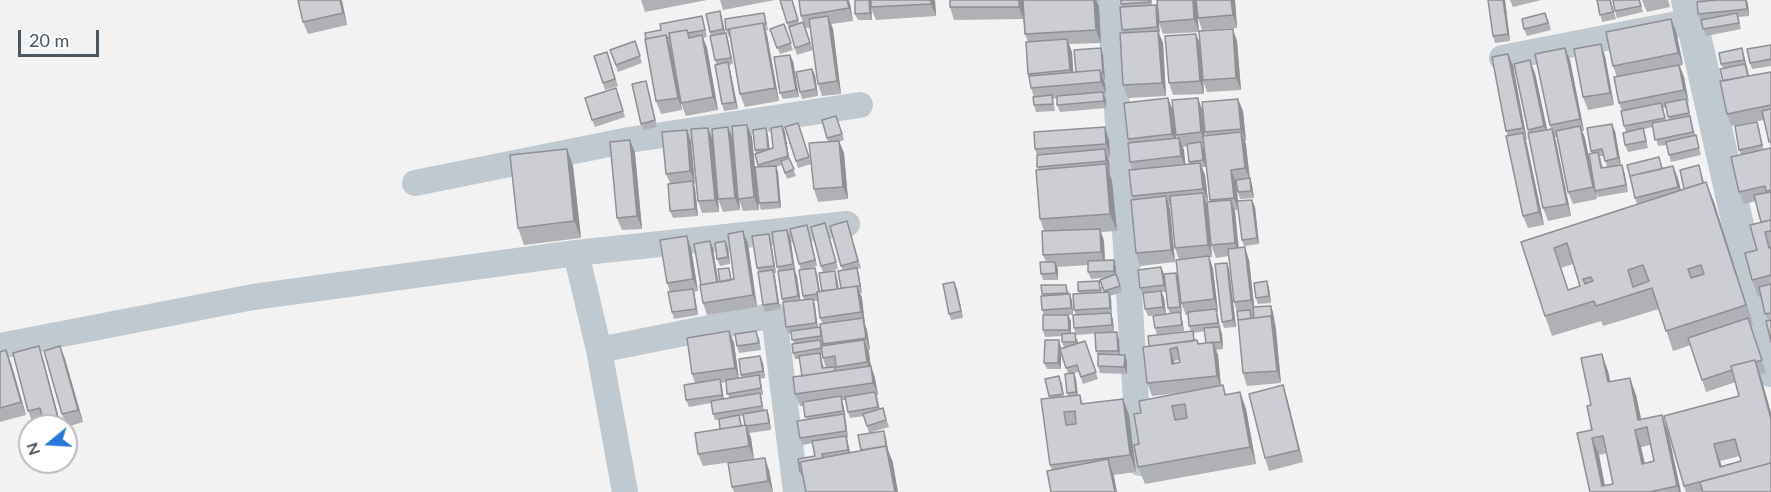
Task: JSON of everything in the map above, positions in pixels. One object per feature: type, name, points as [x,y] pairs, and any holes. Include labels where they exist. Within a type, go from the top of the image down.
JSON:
[{"type":"street","points":[[1110,0],[1140,463]]},
{"type":"street","points":[[1502,58],[1690,11],[1719,198],[1771,371]]},
{"type":"street","points":[[415,183],[628,140],[860,105]]},
{"type":"street","points":[[0,346],[253,297],[576,253],[847,224]]},
{"type":"street","points":[[576,253],[599,350],[626,492]]},
{"type":"street","points":[[599,350],[774,315],[796,492]]},
{"type":"building","points":[[298,0],[340,0],[343,13],[303,22]]},
{"type":"building","points":[[780,0],[792,0],[798,20],[787,23]]},
{"type":"building","points":[[799,0],[847,0],[849,8],[801,16]]},
{"type":"building","points":[[855,0],[869,0],[870,13],[855,14]]},
{"type":"building","points":[[871,0],[931,0],[931,4],[871,7]]},
{"type":"building","points":[[950,0],[1019,0],[1019,7],[950,7]]},
{"type":"building","points":[[1023,0],[1094,0],[1096,30],[1025,34]]},
{"type":"building","points":[[1121,0],[1150,0],[1150,2],[1121,4]]},
{"type":"building","points":[[1157,0],[1193,0],[1194,19],[1159,22]]},
{"type":"building","points":[[1196,0],[1231,0],[1233,15],[1198,18]]},
{"type":"building","points":[[1488,0],[1503,0],[1508,34],[1493,36]]},
{"type":"building","points":[[1597,0],[1610,0],[1613,12],[1600,15]]},
{"type":"building","points":[[1613,0],[1639,0],[1641,6],[1615,11]]},
{"type":"building","points":[[1746,0],[1747,9],[1698,14],[1697,2]]},
{"type":"building","points":[[1156,5],[1157,27],[1122,30],[1120,7]]},
{"type":"building","points":[[720,11],[723,29],[710,32],[706,14]]},
{"type":"building","points":[[764,13],[766,24],[726,30],[725,19]]},
{"type":"building","points":[[1545,13],[1548,23],[1524,29],[1522,19]]},
{"type":"building","points":[[1737,13],[1739,23],[1703,29],[1701,20]]},
{"type":"building","points":[[702,16],[705,30],[688,33],[687,30],[669,33],[670,37],[667,38],[666,35],[646,39],[645,33],[661,30],[660,24]]},
{"type":"building","points":[[828,16],[837,81],[818,84],[809,19]]},
{"type":"building","points":[[1671,19],[1678,53],[1613,66],[1606,32]]},
{"type":"building","points":[[803,22],[810,43],[795,48],[789,27]]},
{"type":"building","points":[[763,23],[775,88],[740,94],[729,29]]},
{"type":"building","points":[[784,24],[791,43],[777,48],[770,29]]},
{"type":"building","points":[[1233,29],[1236,78],[1203,80],[1199,31]]},
{"type":"building","points":[[687,30],[689,38],[702,35],[713,97],[681,103],[669,33]]},
{"type":"building","points":[[1158,31],[1162,83],[1123,85],[1120,33]]},
{"type":"building","points":[[726,33],[731,58],[715,60],[710,36]]},
{"type":"building","points":[[1196,34],[1200,81],[1169,83],[1165,36]]},
{"type":"building","points":[[666,35],[678,98],[656,101],[645,39]]},
{"type":"building","points":[[1067,39],[1070,70],[1028,74],[1026,42]]},
{"type":"building","points":[[635,41],[640,56],[616,65],[610,50]]},
{"type":"building","points":[[1601,44],[1610,93],[1583,97],[1574,49]]},
{"type":"building","points":[[1771,45],[1771,59],[1750,63],[1747,49]]},
{"type":"building","points":[[1101,48],[1103,73],[1100,70],[1076,72],[1074,50]]},
{"type":"building","points":[[1565,48],[1580,119],[1550,125],[1535,54]]},
{"type":"building","points":[[1742,48],[1744,60],[1721,64],[1719,53]]},
{"type":"building","points":[[607,52],[615,79],[603,83],[594,56]]},
{"type":"building","points":[[1508,54],[1523,128],[1506,131],[1492,57]]},
{"type":"building","points":[[790,55],[796,90],[780,93],[774,57]]},
{"type":"building","points":[[1530,60],[1544,126],[1528,130],[1514,64]]},
{"type":"building","points":[[728,62],[735,102],[722,104],[715,65]]},
{"type":"building","points":[[1745,64],[1748,76],[1723,81],[1720,69]]},
{"type":"building","points":[[1679,65],[1684,90],[1619,103],[1614,77]]},
{"type":"building","points":[[812,69],[816,89],[800,92],[796,72]]},
{"type":"building","points":[[1100,70],[1101,82],[1031,88],[1029,76]]},
{"type":"building","points":[[1771,72],[1771,105],[1727,114],[1720,81]]},
{"type":"building","points":[[646,81],[655,120],[641,124],[632,84]]},
{"type":"building","points":[[616,88],[623,111],[592,120],[585,98]]},
{"type":"building","points":[[1103,92],[1104,101],[1057,105],[1057,96]]},
{"type":"building","points":[[1052,95],[1053,104],[1034,105],[1033,97]]},
{"type":"building","points":[[1168,98],[1172,134],[1128,139],[1124,103]]},
{"type":"building","points":[[1198,98],[1201,132],[1176,135],[1172,100]]},
{"type":"building","points":[[1238,99],[1241,129],[1205,132],[1202,102]]},
{"type":"building","points":[[1686,99],[1689,113],[1668,117],[1665,103]]},
{"type":"building","points":[[1661,103],[1665,118],[1624,126],[1621,111]]},
{"type":"building","points":[[1771,109],[1771,142],[1769,142],[1762,111]]},
{"type":"building","points":[[836,116],[842,134],[827,138],[822,120]]},
{"type":"building","points":[[1690,116],[1693,132],[1655,140],[1652,123]]},
{"type":"building","points":[[1757,122],[1762,145],[1739,150],[1735,126]]},
{"type":"building","points":[[798,123],[809,157],[796,161],[785,127]]},
{"type":"building","points":[[1612,124],[1618,158],[1605,161],[1602,149],[1591,151],[1587,128]]},
{"type":"building","points":[[747,125],[754,197],[738,199],[732,126]]},
{"type":"building","points":[[782,126],[788,156],[758,165],[755,154],[773,148],[771,128]]},
{"type":"building","points":[[1580,126],[1593,187],[1568,192],[1556,131]]},
{"type":"building","points":[[728,127],[735,198],[718,199],[712,129]]},
{"type":"building","points":[[1105,127],[1106,144],[1035,149],[1034,132]]},
{"type":"building","points":[[708,128],[715,200],[698,201],[691,129]]},
{"type":"building","points":[[766,128],[768,149],[755,150],[753,130]]},
{"type":"building","points":[[1643,128],[1646,141],[1625,145],[1623,133]]},
{"type":"building","points":[[1552,129],[1567,204],[1543,208],[1528,133]]},
{"type":"building","points":[[687,130],[690,171],[666,174],[662,132]]},
{"type":"building","points":[[1241,132],[1245,168],[1231,170],[1234,198],[1210,200],[1203,136]]},
{"type":"building","points":[[1523,133],[1539,212],[1523,216],[1506,136]]},
{"type":"building","points":[[1696,135],[1699,148],[1669,155],[1666,142]]},
{"type":"building","points":[[1179,138],[1181,156],[1130,162],[1128,143]]},
{"type":"building","points":[[630,140],[637,216],[617,218],[610,142]]},
{"type":"building","points":[[839,141],[843,187],[814,189],[809,143]]},
{"type":"building","points":[[1201,142],[1203,160],[1189,162],[1187,144]]},
{"type":"building","points":[[1771,148],[1771,190],[1766,191],[1765,186],[1739,192],[1731,157]]},
{"type":"building","points":[[567,149],[574,221],[518,228],[510,155]]},
{"type":"building","points":[[1105,149],[1106,161],[1037,167],[1037,155]]},
{"type":"building","points":[[1598,152],[1601,168],[1622,165],[1626,185],[1595,191],[1589,154]]},
{"type":"building","points":[[1659,157],[1662,169],[1630,176],[1627,165]]},
{"type":"building","points":[[789,158],[794,169],[785,173],[781,161]]},
{"type":"building","points":[[1200,163],[1203,189],[1132,196],[1129,170]]},
{"type":"building","points":[[1106,164],[1110,214],[1040,219],[1036,170]]},
{"type":"building","points":[[1699,165],[1703,183],[1684,189],[1680,170]]},
{"type":"building","points":[[776,166],[779,202],[759,203],[755,167]]},
{"type":"building","points":[[1673,166],[1678,187],[1635,198],[1630,176]]},
{"type":"building","points":[[1250,178],[1251,191],[1238,192],[1236,180]]},
{"type":"building","points":[[693,181],[695,209],[670,211],[668,184]]},
{"type":"building","points":[[1706,182],[1746,305],[1666,331],[1652,288],[1596,306],[1594,301],[1545,316],[1521,242]],"holes":[[[1567,243],[1580,286],[1568,290],[1554,248]],[[1643,265],[1649,281],[1633,287],[1628,270]],[[1701,265],[1704,274],[1691,278],[1688,269]],[[1591,277],[1593,281],[1585,284],[1583,279]]]},
{"type":"building","points":[[1771,192],[1771,220],[1761,222],[1754,195]]},
{"type":"building","points":[[1203,193],[1208,245],[1175,248],[1170,196]]},
{"type":"building","points":[[1166,196],[1171,250],[1136,253],[1131,200]]},
{"type":"building","points":[[1231,200],[1235,243],[1211,245],[1207,202]]},
{"type":"building","points":[[1252,200],[1257,238],[1242,240],[1237,201]]},
{"type":"building","points":[[1771,220],[1771,231],[1765,232],[1769,248],[1771,247],[1771,275],[1752,280],[1745,253],[1757,250],[1750,225]]},
{"type":"building","points":[[847,221],[858,261],[841,266],[830,226]]},
{"type":"building","points":[[825,223],[836,262],[821,266],[811,227]]},
{"type":"building","points":[[807,225],[815,260],[799,264],[790,229]]},
{"type":"building","points":[[1100,229],[1101,252],[1043,255],[1042,231]]},
{"type":"building","points":[[787,230],[793,264],[777,267],[772,232]]},
{"type":"building","points":[[743,231],[753,295],[703,303],[700,285],[734,279],[728,234]]},
{"type":"building","points":[[769,234],[774,266],[757,268],[752,236]]},
{"type":"building","points":[[687,236],[693,279],[667,283],[660,240]]},
{"type":"building","points":[[710,241],[717,282],[701,285],[694,244]]},
{"type":"building","points":[[725,241],[728,257],[717,259],[715,243]]},
{"type":"building","points":[[1245,247],[1251,300],[1234,302],[1228,249]]},
{"type":"building","points":[[1209,256],[1214,299],[1181,303],[1176,260]]},
{"type":"building","points":[[1114,260],[1114,271],[1088,272],[1088,261]]},
{"type":"building","points":[[1040,262],[1055,262],[1056,273],[1041,274]]},
{"type":"building","points":[[1227,263],[1233,320],[1222,322],[1215,264]]},
{"type":"building","points":[[1161,267],[1164,285],[1140,288],[1138,270]]},
{"type":"building","points":[[729,268],[731,280],[720,282],[718,269]]},
{"type":"building","points":[[815,268],[819,291],[817,294],[803,296],[799,270]]},
{"type":"building","points":[[857,268],[860,286],[841,288],[838,271]]},
{"type":"building","points":[[794,269],[798,296],[782,299],[778,271]]},
{"type":"building","points":[[773,270],[778,303],[763,305],[758,272]]},
{"type":"building","points":[[835,271],[837,289],[822,291],[819,273]]},
{"type":"building","points":[[1176,273],[1180,307],[1168,308],[1164,274]]},
{"type":"building","points":[[1116,274],[1120,286],[1104,291],[1100,280]]},
{"type":"building","points":[[1099,281],[1100,290],[1078,291],[1078,282]]},
{"type":"building","points":[[1267,281],[1269,296],[1256,298],[1254,283]]},
{"type":"building","points":[[954,282],[961,311],[949,314],[943,284]]},
{"type":"building","points":[[1771,284],[1771,313],[1765,314],[1759,287]]},
{"type":"building","points":[[1041,285],[1066,285],[1067,293],[1042,294]]},
{"type":"building","points":[[857,286],[861,312],[820,318],[817,292]]},
{"type":"building","points":[[693,289],[696,309],[672,312],[668,292]]},
{"type":"building","points":[[1161,291],[1163,307],[1145,309],[1143,293]]},
{"type":"building","points":[[1109,292],[1110,308],[1074,310],[1073,294]]},
{"type":"building","points":[[1070,294],[1071,308],[1042,310],[1041,296]]},
{"type":"building","points":[[813,299],[816,323],[786,327],[783,302]]},
{"type":"building","points":[[1271,306],[1272,319],[1271,316],[1254,318],[1253,307]]},
{"type":"building","points":[[1216,309],[1218,323],[1189,326],[1188,312]]},
{"type":"building","points":[[1250,310],[1251,318],[1238,320],[1237,311]]},
{"type":"building","points":[[1180,312],[1182,325],[1155,328],[1153,316]]},
{"type":"building","points":[[1111,313],[1112,325],[1074,328],[1073,315]]},
{"type":"building","points":[[1043,315],[1068,315],[1069,330],[1043,330]]},
{"type":"building","points":[[1271,316],[1277,371],[1243,373],[1238,320]]},
{"type":"building","points":[[863,318],[866,338],[823,344],[820,324]]},
{"type":"building","points":[[1748,318],[1762,360],[1731,366],[1732,370],[1702,380],[1688,338]]},
{"type":"building","points":[[1771,320],[1771,342],[1766,321]]},
{"type":"building","points":[[820,327],[821,336],[792,340],[791,331]]},
{"type":"building","points":[[1219,327],[1221,342],[1206,343],[1204,328]]},
{"type":"building","points":[[729,331],[735,368],[692,374],[687,338]]},
{"type":"building","points":[[756,331],[759,343],[737,346],[735,334]]},
{"type":"building","points":[[1193,331],[1194,341],[1149,346],[1148,336]]},
{"type":"building","points":[[1117,332],[1118,351],[1096,351],[1095,333]]},
{"type":"building","points":[[1075,333],[1076,342],[1062,342],[1062,334]]},
{"type":"building","points":[[820,340],[822,348],[793,353],[792,344]]},
{"type":"building","points":[[864,340],[867,362],[836,367],[835,356],[823,358],[821,346]]},
{"type":"building","points":[[1045,340],[1059,340],[1058,363],[1044,363]]},
{"type":"building","points":[[1197,340],[1198,344],[1213,342],[1217,376],[1147,383],[1143,347]],"holes":[[[1177,347],[1180,362],[1172,364],[1170,349]]]},
{"type":"building","points":[[1085,341],[1096,372],[1081,377],[1077,365],[1066,368],[1060,349]]},
{"type":"building","points":[[39,346],[57,414],[41,414],[40,408],[28,411],[13,353]]},
{"type":"building","points":[[60,346],[78,410],[62,414],[44,351]]},
{"type":"building","points":[[6,350],[21,402],[0,408],[0,352]]},
{"type":"building","points":[[820,353],[822,368],[834,367],[835,371],[802,376],[799,356]]},
{"type":"building","points":[[1098,354],[1125,355],[1124,367],[1098,366]]},
{"type":"building","points":[[1602,354],[1608,382],[1630,378],[1638,420],[1662,415],[1677,486],[1649,492],[1590,492],[1577,433],[1592,430],[1587,406],[1591,405],[1581,358]],"holes":[[[1647,427],[1654,461],[1642,464],[1635,430]],[[1603,436],[1613,484],[1602,486],[1592,438]]]},
{"type":"building","points":[[760,356],[763,371],[741,375],[739,359]]},
{"type":"building","points":[[1755,360],[1771,419],[1771,463],[1684,486],[1664,416],[1739,396],[1731,366]],"holes":[[[1735,439],[1741,461],[1720,467],[1714,444]]]},
{"type":"building","points":[[871,366],[873,383],[795,394],[793,377]]},
{"type":"building","points":[[1074,373],[1076,392],[1067,393],[1065,374]]},
{"type":"building","points":[[759,375],[761,388],[727,394],[726,380]]},
{"type":"building","points":[[1059,376],[1063,394],[1049,396],[1045,379]]},
{"type":"building","points":[[720,379],[722,395],[686,400],[684,385]]},
{"type":"building","points":[[1223,385],[1225,395],[1240,392],[1250,447],[1138,467],[1134,445],[1139,444],[1134,414],[1141,413],[1139,401]],"holes":[[[1185,404],[1187,418],[1175,420],[1172,406]]]},
{"type":"building","points":[[1283,385],[1299,450],[1265,458],[1249,394]]},
{"type":"building","points":[[875,392],[878,407],[848,412],[845,397]]},
{"type":"building","points":[[760,393],[762,406],[713,414],[711,401]]},
{"type":"building","points":[[1080,395],[1081,404],[1123,399],[1130,455],[1050,465],[1041,399]],"holes":[[[1075,411],[1076,424],[1066,425],[1064,412]]]},
{"type":"building","points":[[841,396],[843,411],[805,417],[803,402]]},
{"type":"building","points":[[883,408],[886,420],[867,426],[863,414]]},
{"type":"building","points":[[767,410],[769,423],[745,425],[743,414]]},
{"type":"building","points":[[844,414],[846,431],[800,438],[797,421]]},
{"type":"building","points":[[739,415],[741,426],[720,429],[719,419]]},
{"type":"building","points":[[746,425],[749,446],[698,454],[695,433]]},
{"type":"building","points":[[884,431],[886,446],[861,450],[858,435]]},
{"type":"building","points":[[846,436],[848,450],[822,454],[823,458],[800,462],[802,471],[800,472],[798,459],[815,456],[812,441]]},
{"type":"building","points":[[886,446],[895,492],[806,492],[800,462]]},
{"type":"building","points":[[765,458],[768,481],[732,487],[728,463]]},
{"type":"building","points":[[1108,459],[1115,492],[1051,492],[1047,471]]},
{"type":"building","points":[[1771,463],[1771,492],[1703,492],[1700,482]]}]
